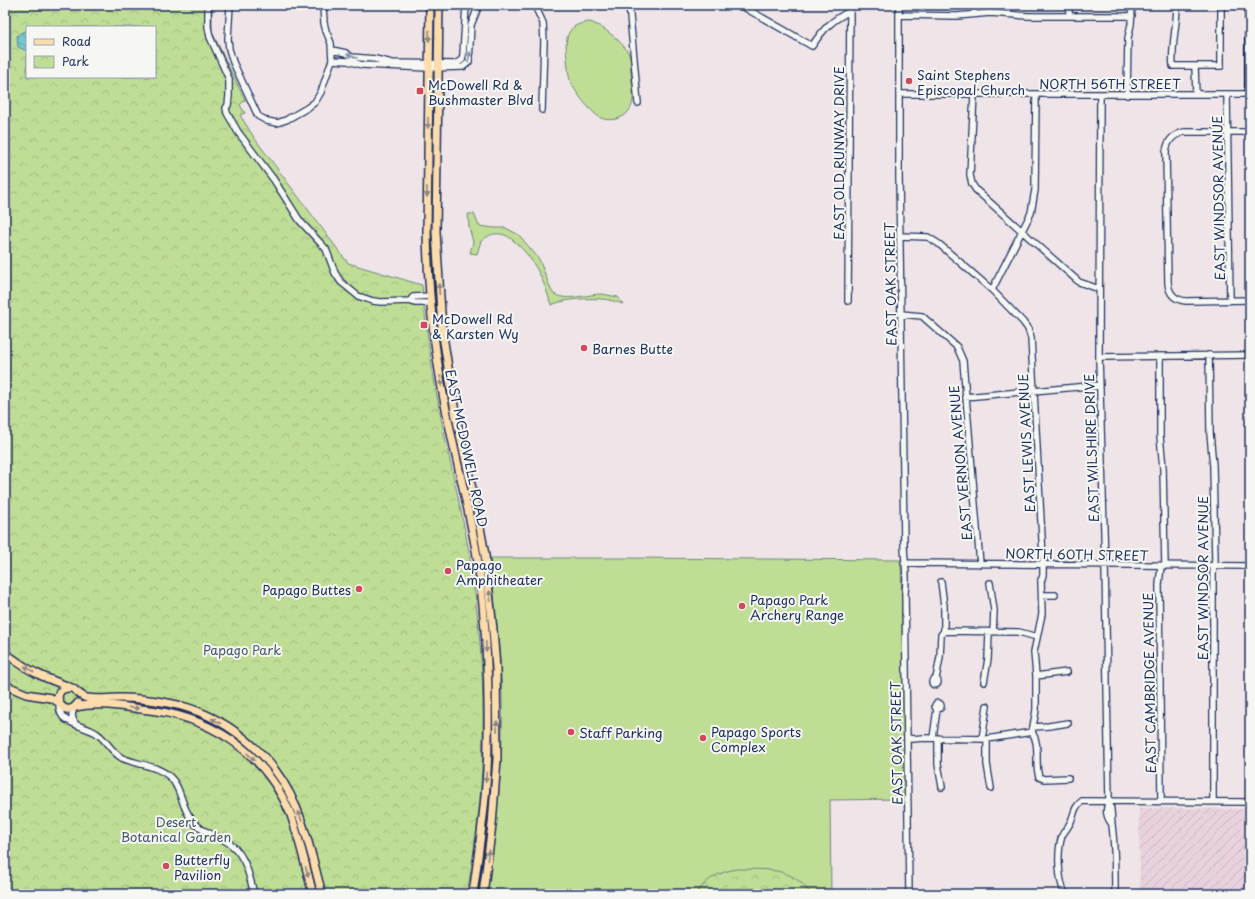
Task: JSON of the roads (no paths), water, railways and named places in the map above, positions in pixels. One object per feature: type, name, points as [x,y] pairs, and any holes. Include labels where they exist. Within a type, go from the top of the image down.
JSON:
[{"type":"main road","name":"EAST MCDOWELL ROAD","points":[[430,5],[427,231],[430,303],[434,341],[444,399],[475,548],[482,594],[485,630],[488,737],[483,813],[473,894]]},
{"type":"main road","name":"EAST MCDOWELL ROAD","points":[[439,5],[436,250],[445,354],[458,431],[481,530],[488,578],[496,668],[497,759],[492,825],[483,894]]},
{"type":"main road","points":[[430,296],[436,304],[442,350],[445,354]]},
{"type":"main road","points":[[5,653],[34,672],[71,688],[89,699],[126,698],[166,703],[188,708],[219,722],[250,743],[274,769],[293,799],[303,824],[322,894]]},
{"type":"main road","points":[[5,686],[22,692],[51,698],[59,702],[66,709],[84,705],[109,706],[154,710],[177,714],[208,726],[236,743],[263,769],[273,782],[283,800],[293,821],[313,894]]},
{"type":"main road","points":[[59,702],[58,696],[62,690],[65,688],[71,688]]},
{"type":"main road","points":[[75,707],[79,699],[78,693]]},
{"type":"street","points":[[208,5],[210,37],[229,79],[228,106],[226,108],[231,121],[277,185],[300,221],[326,249],[335,273],[341,282],[358,296],[373,301],[410,301],[415,303],[430,303]]},
{"type":"street","points":[[230,5],[228,39],[229,49],[258,116],[267,121],[277,123],[286,120],[315,102],[321,92],[332,60],[331,43],[324,23],[324,5]]},
{"type":"street","points":[[438,66],[455,64],[462,60],[467,5],[472,8],[476,8],[479,5]]},
{"type":"street","points":[[332,60],[348,61],[362,66],[438,66],[461,68],[466,66],[469,62],[471,25],[479,5]]},
{"type":"street","points":[[629,5],[638,102]]},
{"type":"street","points":[[740,5],[812,46],[826,26],[850,8]]},
{"type":"street","name":"EAST OAK STREET","points":[[899,5],[900,236],[904,563],[906,572],[909,894]]},
{"type":"street","points":[[974,5],[974,14]]},
{"type":"street","points":[[1069,5],[1069,16]]},
{"type":"street","points":[[1128,94],[1128,38],[1132,16],[1132,5]]},
{"type":"street","points":[[1177,5],[1173,45],[1174,66],[1195,67],[1221,66],[1221,5]]},
{"type":"street","points":[[1248,5],[1249,94]]},
{"type":"street","points":[[536,6],[543,23],[544,41],[542,110]]},
{"type":"street","name":"EAST OLD RUNWAY DRIVE","points":[[848,301],[850,8]]},
{"type":"street","points":[[899,15],[957,16],[997,13],[1028,16],[1132,16]]},
{"type":"street","points":[[332,50],[346,53],[352,57],[429,66]]},
{"type":"street","points":[[1195,67],[1196,94]]},
{"type":"street","name":"NORTH 56TH STREET","points":[[899,94],[1249,94]]},
{"type":"street","points":[[974,94],[970,175],[972,184],[976,190],[1079,282],[1099,289]]},
{"type":"street","points":[[992,290],[1031,213],[1035,190],[1036,94]]},
{"type":"street","name":"EAST WILSHIRE DRIVE","points":[[1100,94],[1099,358],[1106,565],[1109,801],[1106,807],[1108,818],[1112,824],[1115,840],[1115,894]]},
{"type":"street","name":"EAST WINDSOR AVENUE","points":[[1227,94],[1230,301]]},
{"type":"street","points":[[1250,132],[1184,132],[1174,136],[1168,142],[1166,151],[1168,287],[1174,297],[1182,301],[1250,300]]},
{"type":"street","name":"EAST LEWIS AVENUE","points":[[900,236],[928,238],[940,244],[992,290],[1023,322],[1028,329],[1031,338],[1043,565],[1040,570],[1042,614],[1034,652],[1036,710],[1032,730],[1037,747],[1037,772],[1039,777],[1044,779],[1068,778]]},
{"type":"street","points":[[410,301],[413,297],[430,296]]},
{"type":"street","name":"EAST VERNON AVENUE","points":[[902,314],[922,316],[957,347],[963,361],[980,564]]},
{"type":"street","name":"EAST WINDSOR AVENUE","points":[[1209,355],[1210,433],[1213,466],[1215,560],[1213,573],[1213,801]]},
{"type":"street","points":[[1099,358],[1250,355]]},
{"type":"street","name":"EAST CAMBRIDGE AVENUE","points":[[1160,356],[1160,436],[1163,468],[1163,566],[1159,586],[1161,801]]},
{"type":"street","points":[[965,397],[1100,385]]},
{"type":"street","name":"NORTH 60TH STREET","points":[[904,563],[1250,566]]},
{"type":"street","points":[[936,679],[940,656],[941,635],[944,631],[945,610],[940,582]]},
{"type":"street","points":[[984,682],[994,610],[990,583]]},
{"type":"street","points":[[1042,595],[1055,595]]},
{"type":"street","points":[[944,631],[1019,632],[1037,637]]},
{"type":"street","points":[[1036,676],[1067,672]]},
{"type":"street","points":[[59,702],[62,716],[67,720],[96,733],[122,758],[161,770],[171,778],[177,786],[184,806],[197,826],[209,834],[231,844],[243,858],[254,894]]},
{"type":"street","points":[[987,706],[984,739],[991,788]]},
{"type":"street","points":[[75,707],[72,711],[72,716],[75,723]]},
{"type":"street","points":[[937,709],[935,738],[942,788]]},
{"type":"street","points":[[908,738],[984,739],[1068,723]]},
{"type":"street","points":[[1065,894],[1060,878],[1060,845],[1063,834],[1070,825],[1074,810],[1082,801],[1250,802]]},
{"type":"water","points":[[26,31],[26,51],[18,47],[17,36]]},
{"type":"place","name":"Saint Stephens Episcopal Church","points":[[909,81]]},
{"type":"place","name":"McDowell Rd & Bushmaster Blvd","points":[[420,91]]},
{"type":"place","name":"McDowell Rd & Karsten Wy","points":[[424,325]]},
{"type":"place","name":"Barnes Butte","points":[[584,348]]},
{"type":"place","name":"Papago Amphitheater","points":[[448,571]]},
{"type":"place","name":"Papago Buttes","points":[[359,589]]},
{"type":"place","name":"Papago Park Archery Range","points":[[742,606]]},
{"type":"place","name":"Staff Parking","points":[[571,732]]},
{"type":"place","name":"Papago Sports Complex","points":[[703,738]]},
{"type":"place","name":"Butterfly Pavilion","points":[[166,866]]},
{"type":"park label","name":"Papago Park","points":[[242,649]]},
{"type":"park label","name":"Desert Botanical Garden","points":[[176,828]]}]
